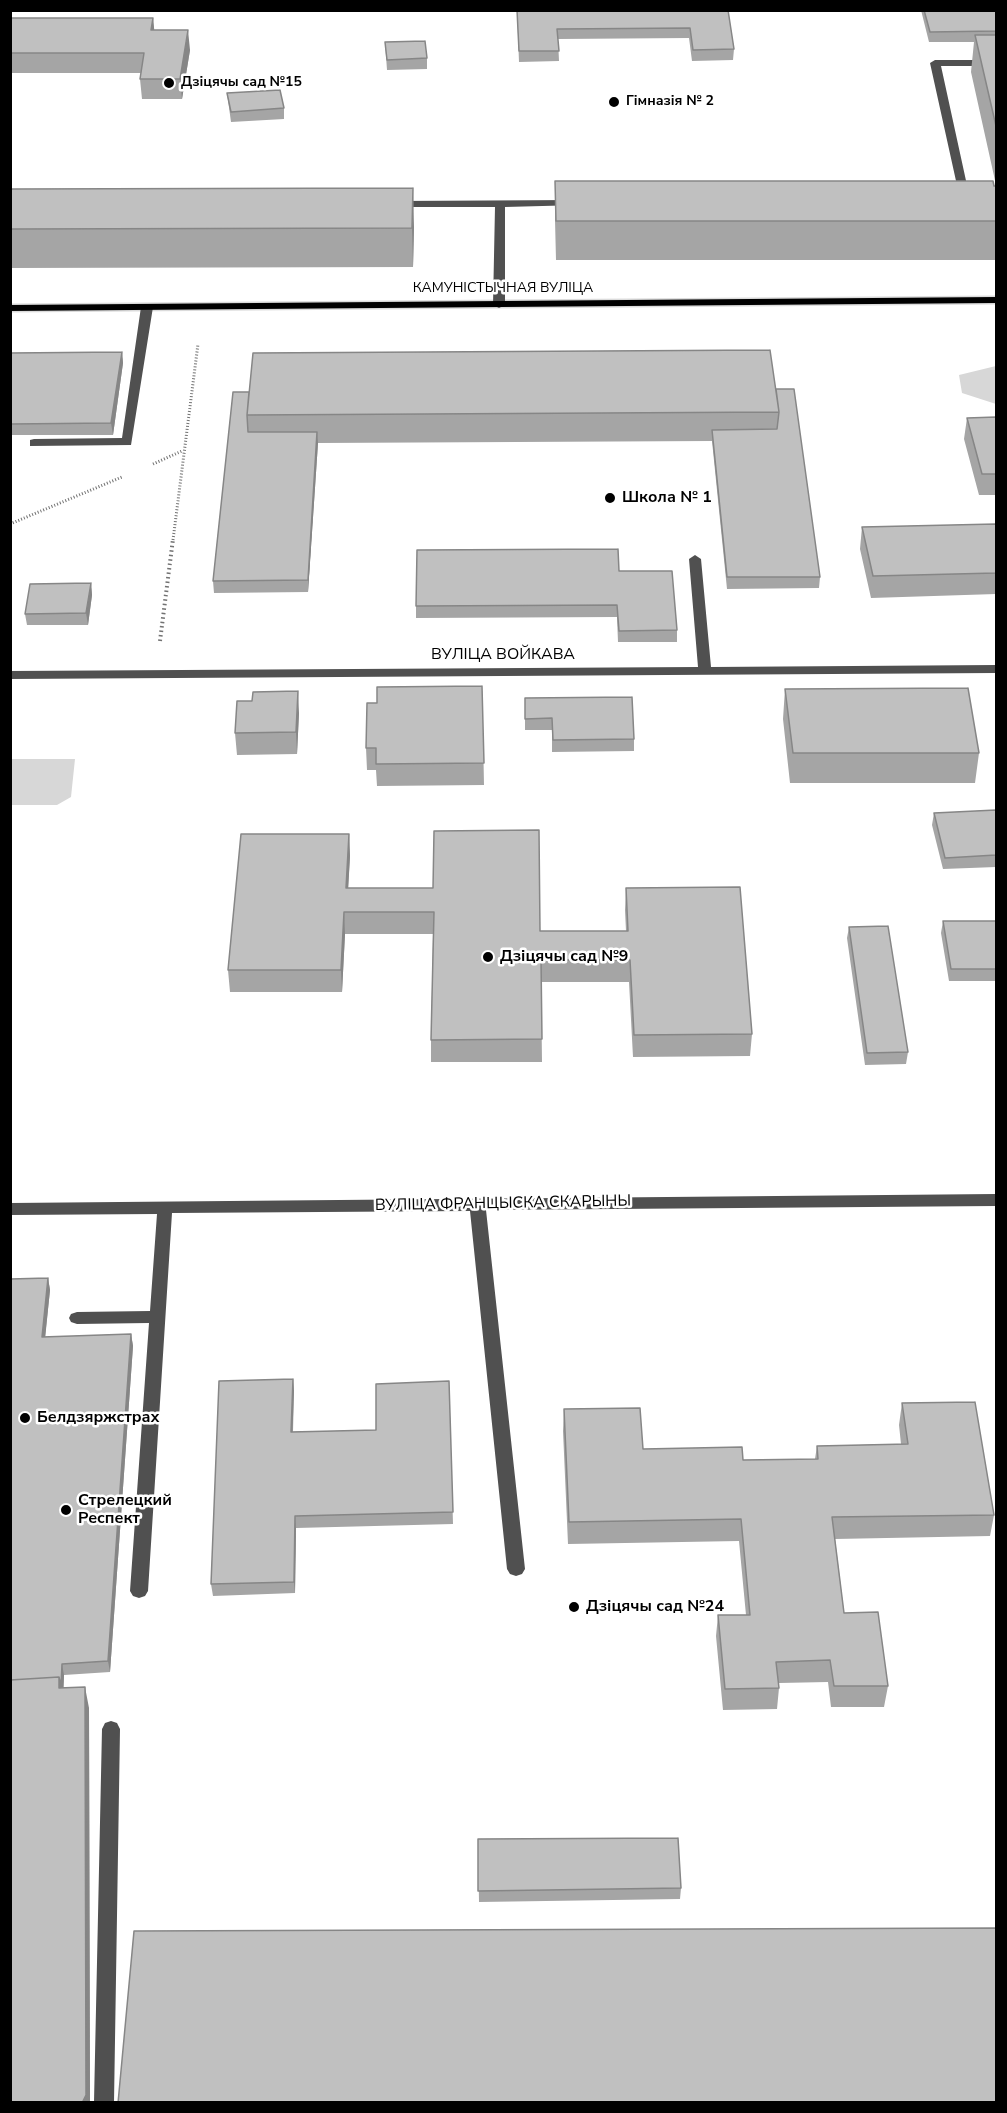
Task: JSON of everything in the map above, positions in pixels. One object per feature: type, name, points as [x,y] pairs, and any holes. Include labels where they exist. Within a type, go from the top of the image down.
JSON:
[{"type":"main road","name":"КАМУНІСТЫЧНАЯ ВУЛІЦА","points":[[10,308],[996,300]]},
{"type":"street","points":[[954,202],[966,202],[935,63],[996,63]]},
{"type":"street","points":[[499,305],[500,203]]},
{"type":"street","points":[[380,204],[583,203]]},
{"type":"street","points":[[34,443],[127,442],[147,307]]},
{"type":"street","points":[[695,559],[705,670]]},
{"type":"street","name":"ВУЛІЦА ВОЙКАВА","points":[[10,675],[996,669]]},
{"type":"street","name":"ВУЛІЦА ФРАНЦЫСКА СКАРЫНЫ","points":[[10,1209],[996,1200]]},
{"type":"street","points":[[477,1203],[516,1569]]},
{"type":"street","points":[[139,1591],[165,1207]]},
{"type":"street","points":[[77,1318],[158,1317]]},
{"type":"street","points":[[104,2103],[111,1729]]},
{"type":"path","points":[[156,674],[198,344]]},
{"type":"path","points":[[151,465],[183,451]]},
{"type":"path","points":[[10,524],[129,474]]},
{"type":"shaded area","points":[[996,366],[996,404],[962,393],[959,375]]},
{"type":"shaded area","points":[[11,759],[75,759],[71,797],[57,805],[11,805]]},
{"type":"building","points":[[517,10],[728,10],[734,49],[693,50],[690,28],[557,29],[559,51],[519,51]]},
{"type":"building","points":[[924,10],[996,10],[996,31],[930,32]]},
{"type":"building","points":[[10,18],[153,18],[151,30],[188,30],[180,79],[140,79],[144,53],[10,53]]},
{"type":"building","points":[[975,35],[996,35],[996,126]]},
{"type":"building","points":[[425,41],[427,58],[387,60],[385,42]]},
{"type":"building","points":[[280,90],[284,108],[231,112],[227,93]]},
{"type":"building","points":[[555,181],[993,181],[996,186],[996,221],[556,221]]},
{"type":"building","points":[[413,188],[412,228],[10,229],[10,189]]},
{"type":"building","points":[[770,350],[779,412],[247,415],[253,353]]},
{"type":"building","points":[[122,352],[111,423],[10,424],[10,353]]},
{"type":"building","points":[[776,389],[794,389],[820,577],[727,577],[712,430],[777,429],[779,412]]},
{"type":"building","points":[[233,392],[249,392],[248,432],[317,432],[308,580],[213,581]]},
{"type":"building","points":[[996,417],[996,474],[982,474],[967,418]]},
{"type":"building","points":[[996,524],[996,573],[873,576],[862,527]]},
{"type":"building","points":[[618,549],[619,571],[672,571],[677,630],[619,631],[617,605],[416,606],[417,550]]},
{"type":"building","points":[[91,583],[86,613],[25,614],[30,584]]},
{"type":"building","points":[[482,686],[484,763],[376,764],[376,748],[366,748],[367,703],[377,703],[377,687]]},
{"type":"building","points":[[968,688],[979,753],[793,753],[785,689]]},
{"type":"building","points":[[298,691],[296,732],[235,733],[237,701],[252,701],[253,692]]},
{"type":"building","points":[[632,697],[634,739],[553,740],[552,718],[525,719],[525,698]]},
{"type":"building","points":[[996,810],[996,855],[945,858],[934,813]]},
{"type":"building","points":[[539,830],[540,931],[628,931],[626,888],[740,887],[752,1034],[634,1035],[630,960],[541,960],[542,1039],[431,1040],[434,912],[344,912],[341,970],[228,970],[241,834],[349,834],[346,888],[433,888],[434,831]]},
{"type":"building","points":[[943,921],[996,921],[996,969],[951,969]]},
{"type":"building","points":[[888,926],[908,1052],[867,1053],[849,927]]},
{"type":"building","name":"Стрелецкий Респект","points":[[48,1278],[42,1337],[131,1334],[108,1661],[62,1664],[61,1686],[59,1677],[10,1680],[10,1279]]},
{"type":"building","points":[[293,1379],[291,1432],[376,1430],[376,1384],[449,1381],[453,1512],[295,1516],[294,1582],[211,1584],[219,1381]]},
{"type":"building","points":[[975,1402],[994,1515],[832,1517],[844,1613],[878,1612],[888,1686],[834,1686],[830,1660],[776,1662],[779,1688],[725,1689],[718,1615],[750,1615],[741,1519],[569,1522],[564,1409],[640,1408],[643,1449],[742,1447],[743,1460],[818,1459],[817,1446],[908,1444],[902,1403]]},
{"type":"building","points":[[59,1677],[59,1688],[85,1687],[86,2095],[82,2103],[10,2103],[10,1680]]},
{"type":"building","points":[[678,1838],[681,1888],[478,1891],[478,1839]]},
{"type":"building","points":[[996,1928],[996,2103],[118,2103],[134,1931]]},
{"type":"place","name":"Дзіцячы сад №15","points":[[169,83]]},
{"type":"place","name":"Гімназія № 2","points":[[614,102]]},
{"type":"place","name":"Школа № 1","points":[[610,498]]},
{"type":"place","name":"Дзіцячы сад №9","points":[[488,957]]},
{"type":"place","name":"Белдзяржстрах","points":[[25,1418]]},
{"type":"place","name":"Стрелецкий Респект","points":[[66,1510]]},
{"type":"place","name":"Дзіцячы сад №24","points":[[574,1607]]}]
